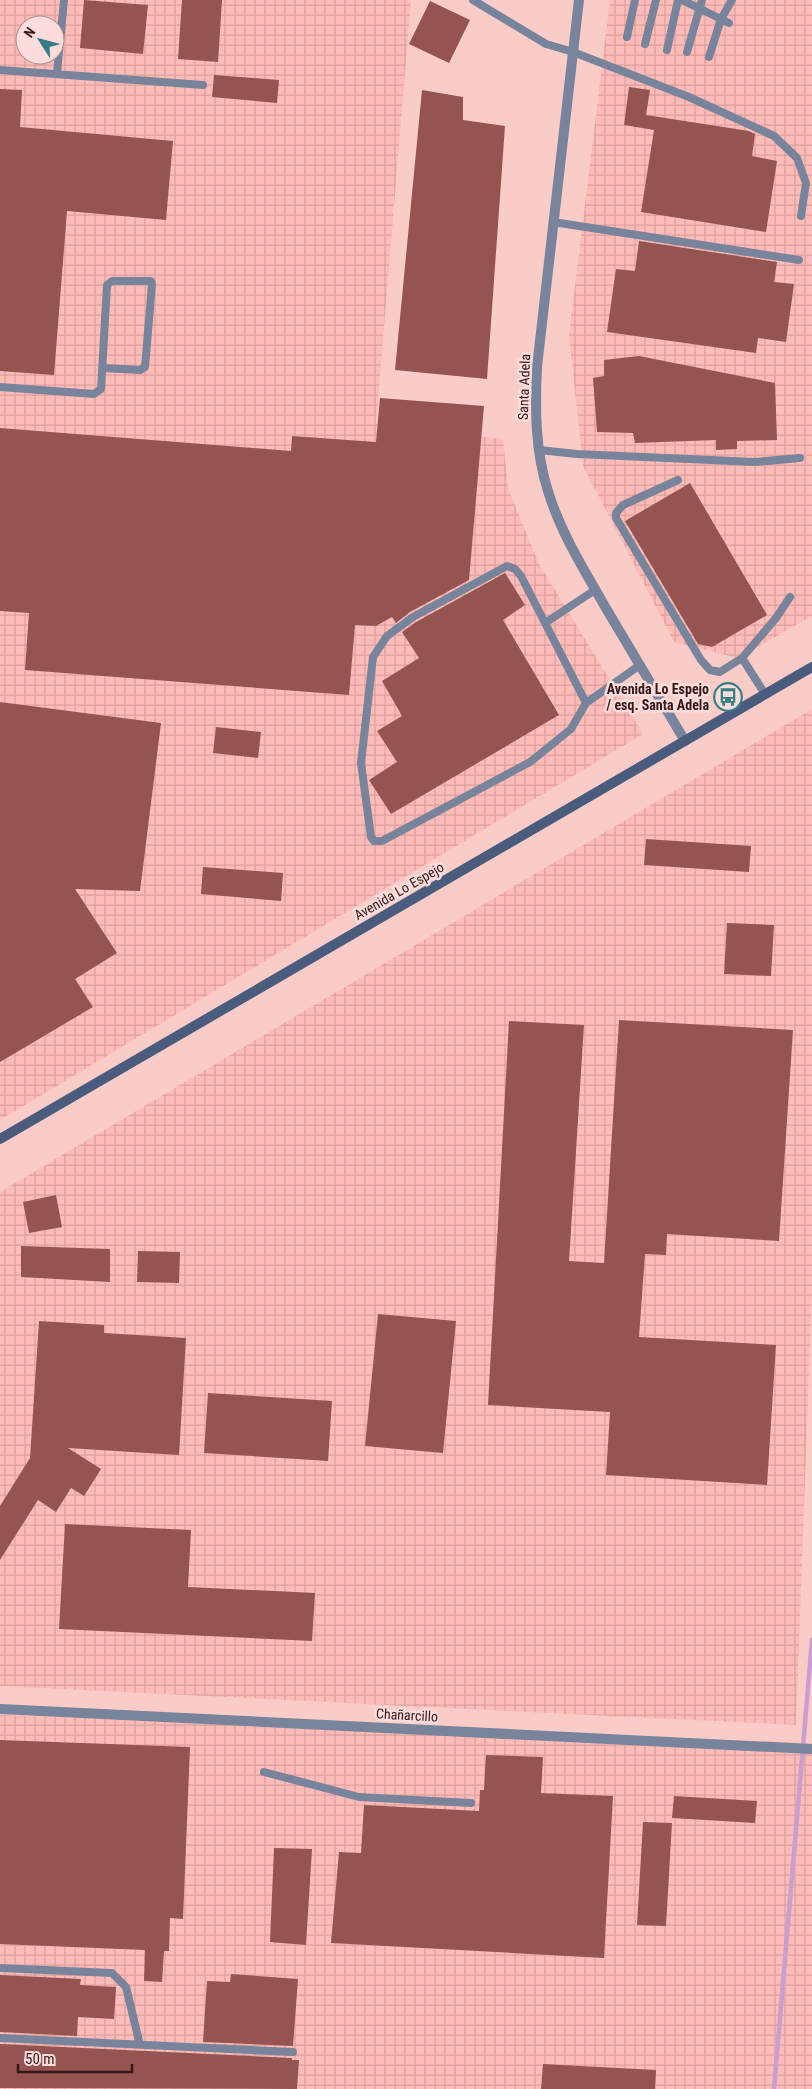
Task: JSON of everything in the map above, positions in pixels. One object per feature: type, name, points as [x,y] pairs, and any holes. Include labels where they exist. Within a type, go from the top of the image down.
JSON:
[{"type":"main road","name":"Avenida Lo Espejo","points":[[0,1139],[812,667]]},
{"type":"street","name":"Santa Adela","points":[[580,0],[537,366],[535,398],[539,450],[547,490],[554,511],[573,552],[685,741]]},
{"type":"street","name":"Chañarcillo","points":[[0,1709],[810,1749]]},
{"type":"lane","points":[[57,73],[64,0]]},
{"type":"lane","points":[[472,0],[546,44],[574,52],[689,97],[774,136],[797,158],[806,183],[801,216]]},
{"type":"lane","points":[[627,37],[635,0]]},
{"type":"lane","points":[[646,44],[656,0]]},
{"type":"lane","points":[[667,50],[678,0]]},
{"type":"lane","points":[[682,0],[700,4],[729,23]]},
{"type":"lane","points":[[709,57],[721,19],[732,0]]},
{"type":"lane","points":[[687,52],[700,4]]},
{"type":"lane","points":[[0,70],[203,85]]},
{"type":"lane","points":[[554,222],[799,260]]},
{"type":"lane","points":[[0,387],[94,394],[101,389],[107,285],[112,281],[151,281],[145,367],[140,370],[103,368]]},
{"type":"lane","points":[[539,450],[578,454],[755,462],[800,458]]},
{"type":"lane","points":[[678,480],[623,505],[616,513],[616,518],[701,660],[710,670],[720,672],[742,658],[776,618],[790,597]]},
{"type":"lane","points":[[586,704],[521,576],[515,569],[507,566],[413,617],[387,636],[373,657],[361,763],[370,837],[374,840],[382,841],[530,762],[571,729],[586,704],[640,665]]},
{"type":"lane","points":[[545,623],[596,590]]},
{"type":"lane","points":[[742,658],[765,694]]},
{"type":"lane","points":[[264,1772],[359,1797],[471,1803]]},
{"type":"lane","points":[[0,1968],[112,1973],[126,1987],[140,2045]]},
{"type":"lane","points":[[0,2038],[293,2052]]},
{"type":"shaded area","points":[[0,0],[411,0],[376,424],[503,439],[508,488],[539,564],[643,734],[0,1120]]},
{"type":"shaded area","points":[[610,0],[812,0],[812,616],[738,658],[674,642],[583,466],[569,335]]},
{"type":"shaded area","points":[[812,709],[812,1291],[796,1725],[0,1686],[0,1192]]},
{"type":"shaded area","points":[[0,1715],[812,1743],[812,2089],[0,2089]]},
{"type":"building","points":[[84,0],[148,5],[143,54],[80,48]]},
{"type":"building","points":[[182,0],[222,0],[218,62],[178,59]]},
{"type":"building","points":[[430,1],[470,20],[449,63],[409,44]]},
{"type":"building","points":[[214,75],[279,80],[277,103],[212,97]]},
{"type":"building","points":[[629,87],[650,90],[646,115],[749,131],[755,134],[752,156],[777,161],[766,232],[641,212],[654,130],[624,125]]},
{"type":"building","points":[[0,89],[22,90],[20,127],[173,141],[166,220],[67,211],[54,375],[0,371]]},
{"type":"building","points":[[422,90],[463,97],[463,120],[505,126],[487,379],[395,370]]},
{"type":"building","points":[[639,241],[777,262],[774,282],[794,284],[786,342],[758,338],[756,353],[607,332],[616,269],[635,271]]},
{"type":"building","points":[[639,356],[775,383],[777,440],[737,441],[737,449],[716,450],[716,440],[635,443],[633,433],[597,432],[593,378],[604,376],[604,360]]},
{"type":"building","points":[[380,398],[484,406],[469,580],[410,612],[396,623],[392,617],[376,626],[355,625],[349,695],[25,670],[29,613],[0,611],[0,428],[291,451],[292,436],[376,442]]},
{"type":"building","points":[[690,483],[767,615],[712,647],[698,644],[625,521]]},
{"type":"building","points":[[505,573],[525,605],[503,620],[559,715],[391,814],[369,780],[397,762],[377,731],[402,716],[382,681],[419,658],[402,632],[416,622]]},
{"type":"building","points":[[0,702],[161,723],[140,891],[75,889],[117,953],[75,979],[93,1007],[0,1062]]},
{"type":"building","points":[[216,727],[261,732],[258,758],[213,753]]},
{"type":"building","points":[[646,839],[751,846],[749,872],[644,865]]},
{"type":"building","points":[[203,867],[283,873],[281,901],[201,894]]},
{"type":"building","points":[[727,923],[774,925],[771,976],[724,974]]},
{"type":"building","points":[[619,1020],[793,1030],[779,1241],[667,1234],[666,1255],[645,1254],[639,1337],[776,1345],[767,1485],[606,1475],[610,1412],[488,1405],[509,1021],[584,1025],[569,1261],[604,1263]]},
{"type":"building","points":[[56,1195],[62,1227],[29,1233],[23,1202]]},
{"type":"building","points":[[21,1246],[110,1249],[110,1282],[21,1277]]},
{"type":"building","points":[[138,1251],[180,1252],[179,1283],[137,1282]]},
{"type":"building","points":[[378,1314],[456,1321],[443,1453],[365,1446]]},
{"type":"building","points":[[39,1321],[104,1325],[104,1333],[186,1338],[179,1455],[68,1448],[101,1469],[84,1496],[71,1488],[56,1512],[38,1500],[0,1560],[0,1506],[30,1458]]},
{"type":"building","points":[[208,1393],[332,1401],[328,1461],[204,1453]]},
{"type":"building","points":[[65,1524],[191,1530],[188,1587],[315,1593],[312,1641],[59,1629]]},
{"type":"building","points":[[0,1740],[190,1747],[183,1919],[170,1918],[169,1951],[164,1951],[162,1982],[144,1981],[145,1950],[0,1944]]},
{"type":"building","points":[[486,1755],[543,1757],[541,1793],[613,1796],[604,1958],[331,1943],[339,1852],[361,1853],[364,1805],[479,1811],[480,1790],[484,1790]]},
{"type":"building","points":[[674,1796],[757,1801],[755,1823],[672,1818]]},
{"type":"building","points":[[643,1822],[672,1823],[666,1926],[637,1925]]},
{"type":"building","points":[[274,1848],[312,1849],[306,1945],[270,1942]]},
{"type":"building","points":[[231,1974],[298,1979],[293,2046],[203,2042],[207,1981],[230,1982]]},
{"type":"building","points":[[0,1975],[81,1979],[80,1985],[116,1987],[114,2019],[78,2017],[77,2036],[0,2032]]},
{"type":"building","points":[[0,2044],[292,2058],[292,2060],[299,2060],[297,2089],[0,2088]]},
{"type":"building","points":[[543,2064],[656,2070],[655,2089],[541,2089]]},
{"type":"waterway","points":[[774,2089],[812,1640]]},
{"type":"place","name":"Avenida Lo Espejo / esq. Santa Adela","points":[[728,697]]}]
